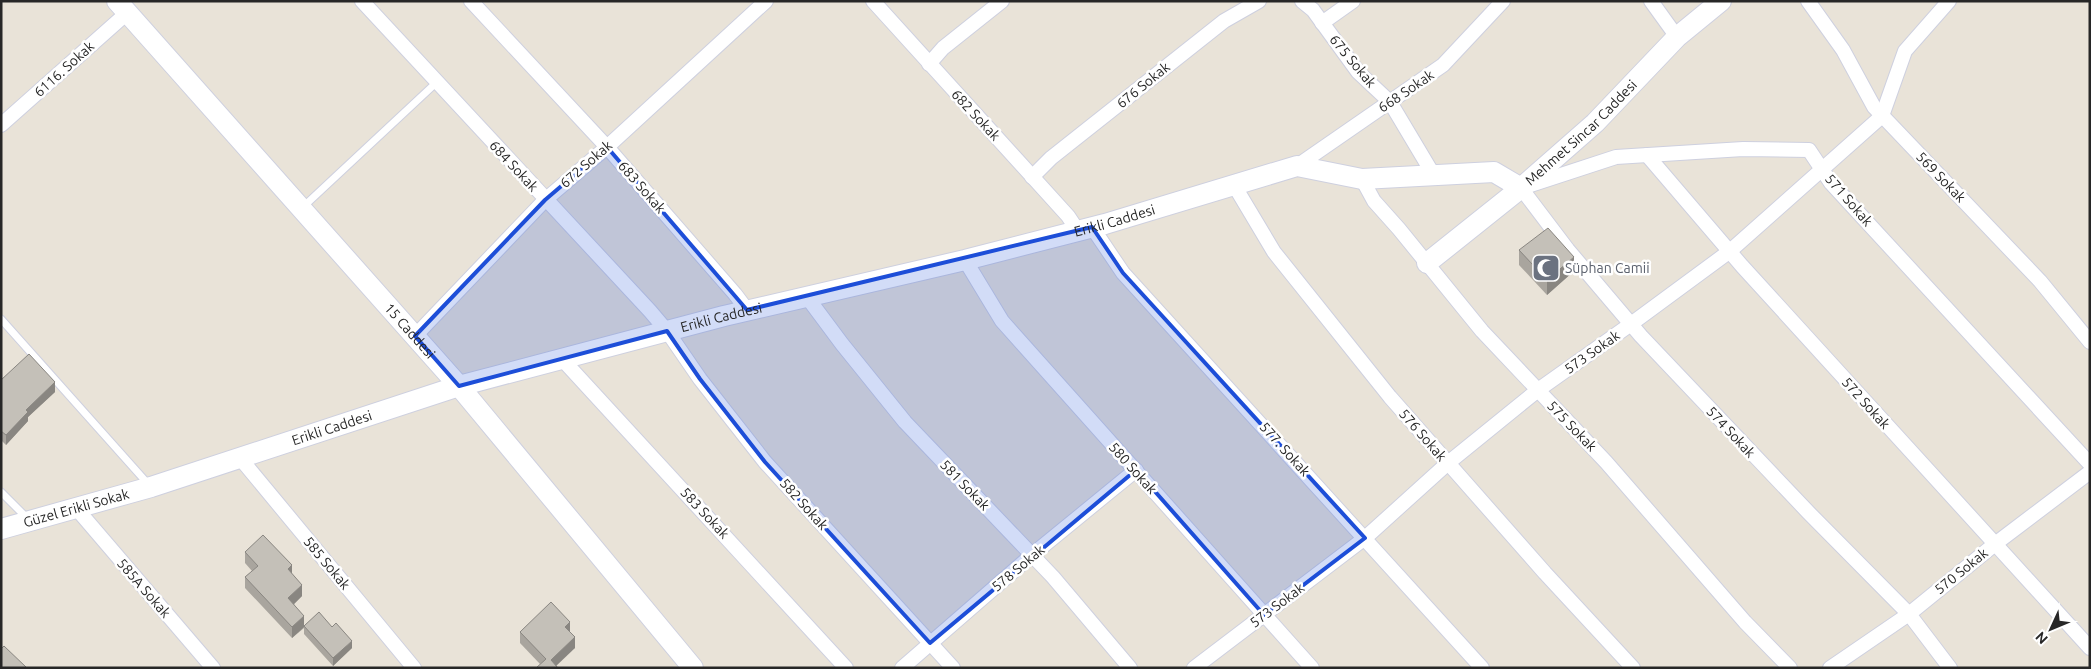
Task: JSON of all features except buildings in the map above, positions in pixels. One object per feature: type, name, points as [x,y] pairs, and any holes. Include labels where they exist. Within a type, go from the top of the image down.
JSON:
[{"type":"street","name":"683 Sokak","points":[[472,1],[607,147],[747,310]]},
{"type":"street","name":"672 Sokak","points":[[415,336],[545,200],[607,147],[766,1]]},
{"type":"street","name":"682 Sokak","points":[[873,1],[1068,216],[1085,229]]},
{"type":"street","points":[[929,64],[944,48],[1002,1]]},
{"type":"street","name":"676 Sokak","points":[[1032,177],[1052,158],[1224,21],[1259,1]]},
{"type":"street","name":"675 Sokak","points":[[1302,1],[1313,10],[1358,72],[1390,102],[1432,174]]},
{"type":"street","points":[[1322,23],[1353,1]]},
{"type":"street","points":[[1650,1],[1676,37]]},
{"type":"street","name":"Mehmet Sincar Caddesi","points":[[1297,166],[1362,179],[1494,172],[1521,188],[1595,123],[1676,37],[1721,1]]},
{"type":"street","name":"569 Sokak","points":[[1808,1],[1843,50],[1874,107],[2040,281],[2090,342]]},
{"type":"street","name":"573 Sokak","points":[[1194,668],[1365,538],[1448,463],[1538,390],[1730,251],[1882,116],[1905,51],[1949,1]]},
{"type":"street","name":"668 Sokak","points":[[1297,166],[1443,66],[1499,2]]},
{"type":"street","name":"684 Sokak","points":[[368,3],[437,82],[667,331]]},
{"type":"street","name":"6116. Sokak","points":[[1,125],[122,7]]},
{"type":"street","name":"15 Caddesi","points":[[122,7],[459,386],[693,668]]},
{"type":"street","name":"571 Sokak","points":[[1521,188],[1616,157],[1743,149],[1809,150],[1831,183],[2090,464]]},
{"type":"street","name":"572 Sokak","points":[[1646,155],[1730,251],[2090,648]]},
{"type":"street","name":"Erikli Caddesi","points":[[151,487],[459,386],[747,310],[965,260],[1085,229],[1297,166]]},
{"type":"street","name":"575 Sokak","points":[[1362,179],[1374,201],[1400,229],[1482,331],[1606,462],[1745,622],[1790,668]]},
{"type":"street","name":"576 Sokak","points":[[1234,185],[1274,252],[1390,397],[1545,573],[1633,668]]},
{"type":"street","points":[[1427,263],[1521,188]]},
{"type":"street","name":"574 Sokak","points":[[1521,188],[1568,250],[1631,324],[1801,505],[1909,614],[1950,668]]},
{"type":"street","name":"577. Sokak","points":[[1085,229],[1482,668]]},
{"type":"street","name":"580 Sokak","points":[[965,260],[1002,321],[1312,668]]},
{"type":"street","name":"581 Sokak","points":[[807,297],[905,422],[1032,555],[1130,668]]},
{"type":"street","name":"582 Sokak","points":[[667,331],[700,379],[765,462],[953,668]]},
{"type":"street","name":"583 Sokak","points":[[562,359],[846,668]]},
{"type":"street","name":"585 Sokak","points":[[240,458],[414,668]]},
{"type":"street","name":"578 Sokak","points":[[902,668],[1032,555],[1136,470]]},
{"type":"street","name":"570 Sokak","points":[[1830,668],[1909,614],[1995,544],[2090,472]]},
{"type":"street","name":"Güzel Erikli Sokak","points":[[1,529],[151,487]]},
{"type":"street","name":"585A Sokak","points":[[76,508],[213,668]]},
{"type":"lane","points":[[301,209],[437,82]]},
{"type":"lane","points":[[1,319],[151,487]]},
{"type":"lane","points":[[1,492],[30,521]]},
{"type":"highlighted area","points":[[607,147],[747,310],[1092,227],[1123,273],[1365,538],[1264,615],[1136,470],[930,643],[765,462],[700,379],[667,331],[459,386],[415,336],[545,200]]},
{"type":"place","name":"Süphan Camii","points":[[1546,268]]}]
